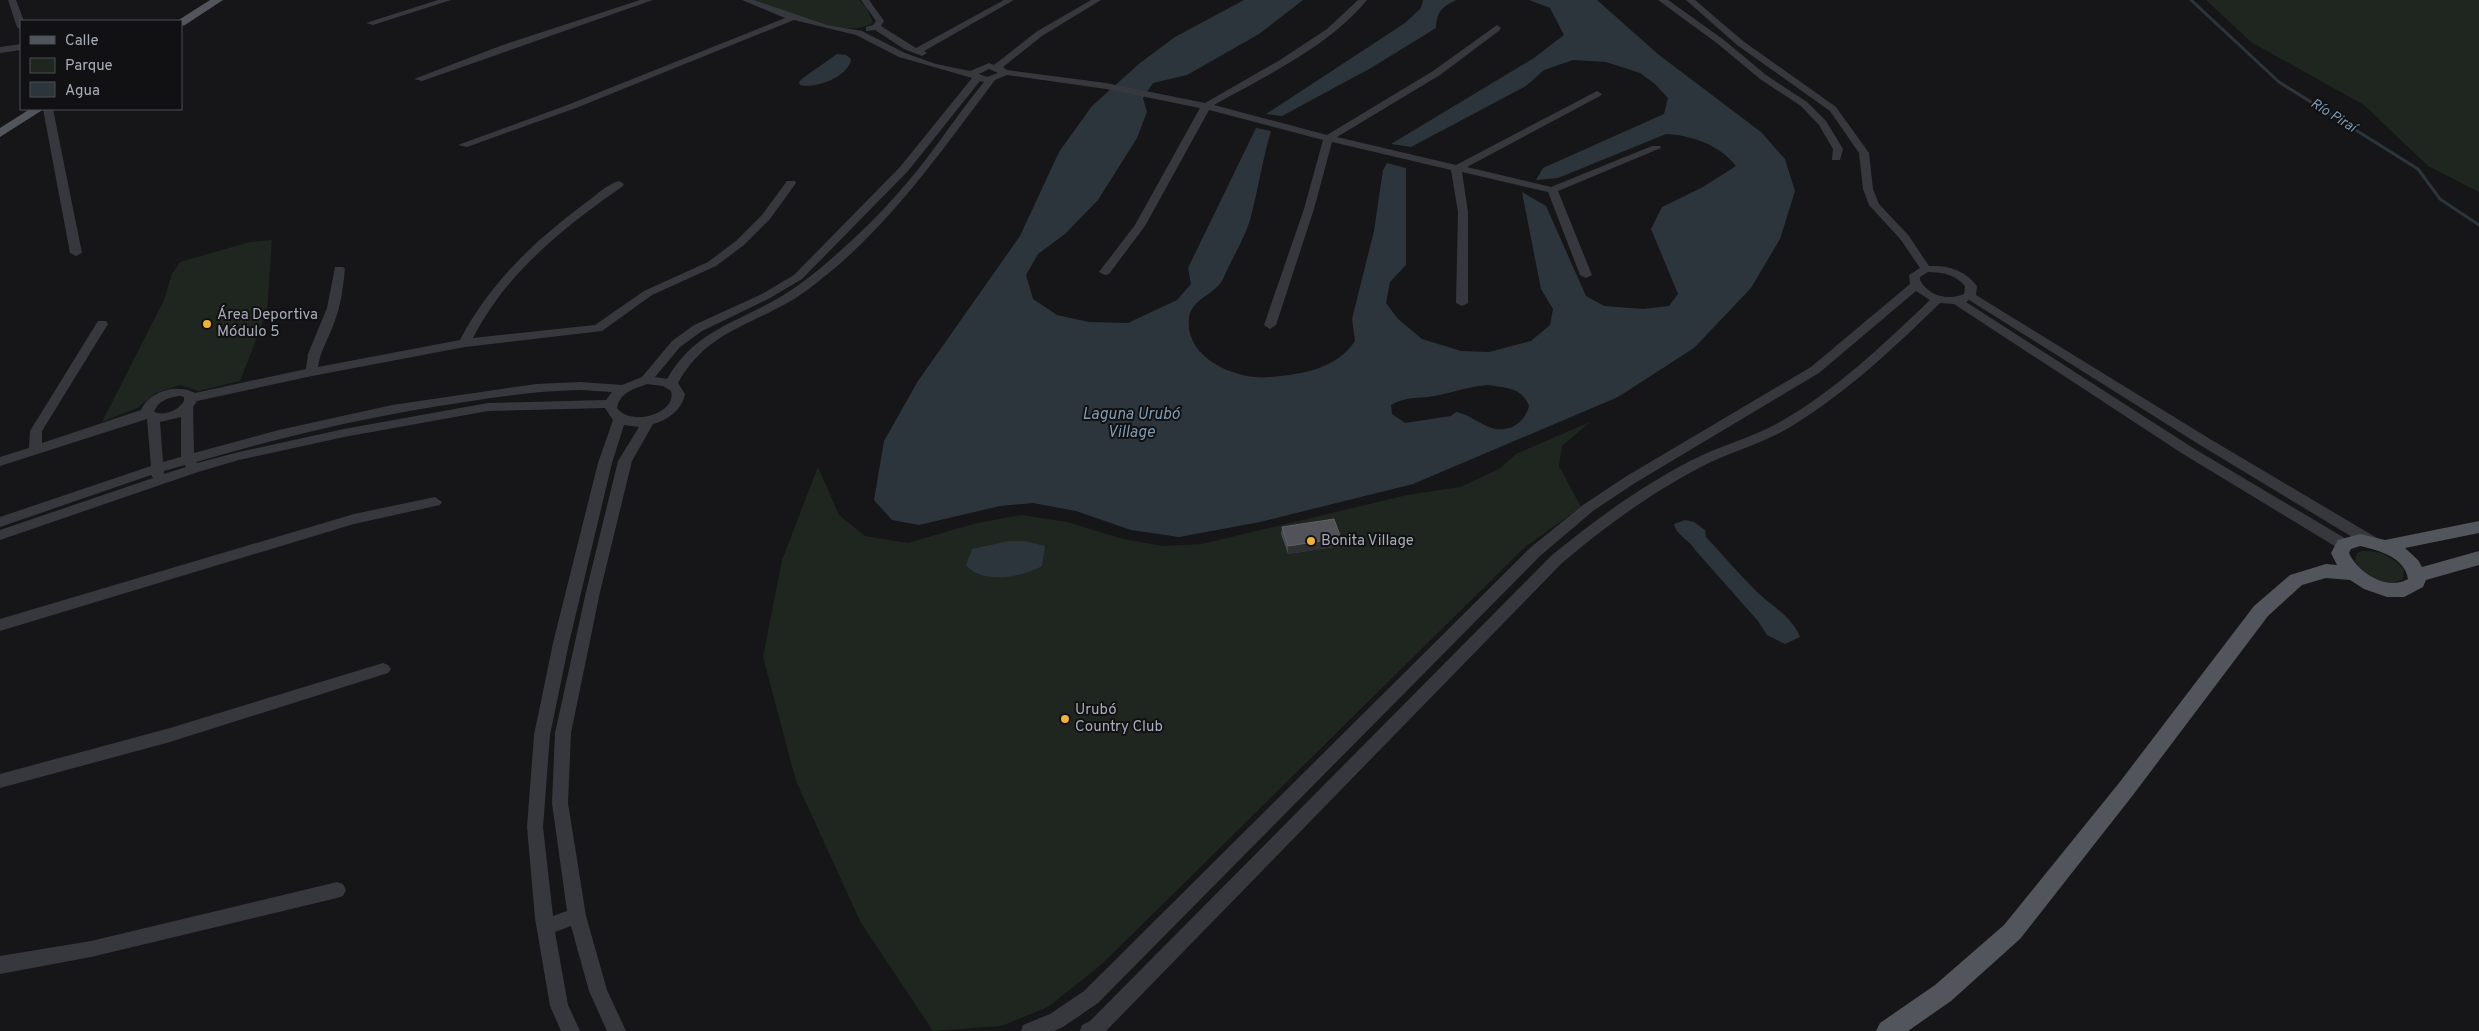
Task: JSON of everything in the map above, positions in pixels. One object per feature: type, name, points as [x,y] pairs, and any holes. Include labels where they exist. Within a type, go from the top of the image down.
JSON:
[{"type":"main road","points":[[182,22],[218,0]]},
{"type":"main road","points":[[0,133],[36,110]]},
{"type":"main road","points":[[2379,544],[2407,559],[2418,575],[2417,582],[2413,586],[2396,590],[2374,585],[2354,574],[2340,558],[2339,550],[2342,544],[2350,541],[2379,544],[2479,527]]},
{"type":"main road","points":[[2418,575],[2479,558]]},
{"type":"main road","points":[[1888,1031],[1943,993],[2012,932],[2126,789],[2261,610],[2296,580],[2326,571],[2354,574]]},
{"type":"street","points":[[12,0],[20,25]]},
{"type":"street","points":[[370,23],[447,0]]},
{"type":"street","points":[[419,79],[503,48],[649,0]]},
{"type":"street","points":[[746,0],[792,18],[859,33],[902,55],[934,66],[976,73],[997,74],[1036,82],[1054,80],[1111,86],[1206,106],[1328,138],[1552,190],[1656,148]]},
{"type":"street","points":[[859,33],[876,27],[880,21],[865,0]]},
{"type":"street","points":[[916,51],[1010,0]]},
{"type":"street","points":[[671,384],[679,366],[696,348],[715,335],[782,301],[816,278],[836,261],[881,215],[929,161],[997,74],[1039,34],[1097,0]]},
{"type":"street","points":[[1105,272],[1140,226],[1206,106],[1283,62],[1330,31],[1363,0]]},
{"type":"street","points":[[1662,0],[1721,42],[1763,77],[1804,104],[1823,123],[1838,149],[1836,158]]},
{"type":"street","points":[[1690,0],[1740,43],[1833,109],[1850,128],[1864,153],[1868,189],[1874,205],[1906,238],[1926,269]]},
{"type":"street","points":[[463,145],[582,102],[792,18]]},
{"type":"street","points":[[876,27],[916,51],[976,73],[997,74]]},
{"type":"street","points":[[1270,325],[1310,209],[1328,138],[1412,88],[1479,44],[1497,28]]},
{"type":"street","points":[[0,50],[20,47]]},
{"type":"street","points":[[646,380],[676,344],[698,328],[739,309],[798,277],[864,212],[938,129],[976,73]]},
{"type":"street","points":[[1456,169],[1597,94]]},
{"type":"street","points":[[48,110],[76,253]]},
{"type":"street","points":[[1456,169],[1463,212],[1462,303]]},
{"type":"street","points":[[0,462],[150,415],[167,417],[189,403],[312,372],[465,342],[598,328],[648,293],[712,264],[740,243],[766,217],[791,183]]},
{"type":"street","points":[[465,342],[474,322],[494,294],[520,264],[559,228],[620,184]]},
{"type":"street","points":[[1552,190],[1586,275]]},
{"type":"street","points":[[864,212],[881,215]]},
{"type":"street","points":[[312,372],[312,353],[325,332],[333,308],[339,268]]},
{"type":"street","points":[[1970,296],[1971,286],[1961,276],[1944,269],[1926,269],[1915,275],[1916,285],[1929,295],[1938,299],[1957,301],[2188,451],[2342,544]]},
{"type":"street","points":[[1030,1031],[1058,1026],[1091,997],[1535,552],[1588,508],[1712,430],[1766,402],[1815,370],[1916,285]]},
{"type":"street","points":[[1957,301],[1970,296]]},
{"type":"street","points":[[1970,296],[2205,442],[2379,544]]},
{"type":"street","points":[[1089,1031],[1097,1027],[1557,559],[1602,522],[1695,464],[1783,426],[1832,395],[1884,351],[1938,299]]},
{"type":"street","points":[[739,309],[749,318]]},
{"type":"street","points":[[35,450],[36,431],[102,324]]},
{"type":"street","points":[[646,380],[658,380],[671,384],[678,394],[677,401],[671,409],[649,420],[636,422],[620,420],[611,411],[610,404],[623,389],[646,380]]},
{"type":"street","points":[[0,522],[191,464],[302,427],[401,407],[523,389],[601,386],[623,389]]},
{"type":"street","points":[[158,474],[150,405],[167,394],[186,393],[189,403],[191,464]]},
{"type":"street","points":[[191,464],[488,406],[610,404]]},
{"type":"street","points":[[394,424],[401,407]]},
{"type":"street","points":[[571,1031],[559,1006],[546,927],[535,826],[542,735],[561,643],[602,472],[620,420]]},
{"type":"street","points":[[617,1031],[598,991],[577,916],[560,803],[563,733],[593,592],[625,461],[649,420]]},
{"type":"street","points":[[0,535],[158,474]]},
{"type":"street","points":[[0,625],[354,519],[435,502]]},
{"type":"street","points":[[1478,608],[1496,619]]},
{"type":"street","points":[[0,781],[170,735],[383,669]]},
{"type":"street","points":[[0,964],[91,949],[337,890]]},
{"type":"street","points":[[546,927],[577,916]]},
{"type":"green space","points":[[754,0],[859,0],[866,7],[873,22],[863,27],[832,26],[797,16]]},
{"type":"green space","points":[[2206,0],[2479,0],[2479,192],[2428,166],[2364,105],[2251,42]]},
{"type":"green space","name":"Área Deportiva Módulo 5","points":[[272,240],[267,312],[240,381],[199,391],[180,385],[156,393],[137,408],[102,422],[164,300],[172,274],[180,262],[250,242]]},
{"type":"green space","name":"Urubó Country Club","points":[[1590,422],[1562,446],[1559,466],[1581,507],[1525,547],[1102,964],[1048,1007],[1001,1026],[933,1031],[861,923],[796,781],[763,657],[782,560],[818,467],[839,515],[865,536],[908,543],[973,524],[1021,515],[1067,522],[1123,539],[1163,546],[1202,544],[1407,495],[1460,487],[1499,469],[1516,454]]},
{"type":"green space","points":[[2362,551],[2380,553],[2391,558],[2404,570],[2403,579],[2390,582],[2369,576],[2355,561],[2357,553]]},
{"type":"water","name":"Laguna Urubó Village","points":[[1244,0],[1303,0],[1259,34],[1187,75],[1153,83],[1143,98],[1147,112],[1137,138],[1098,200],[1065,234],[1038,254],[1026,275],[1033,299],[1057,315],[1089,322],[1128,323],[1177,300],[1191,284],[1188,268],[1256,128],[1271,131],[1253,209],[1244,235],[1220,284],[1194,306],[1189,318],[1190,332],[1195,345],[1204,356],[1229,371],[1244,375],[1271,377],[1307,372],[1329,364],[1355,341],[1352,319],[1374,231],[1383,170],[1387,163],[1406,168],[1406,265],[1390,282],[1386,303],[1398,319],[1422,339],[1461,351],[1489,352],[1531,341],[1550,325],[1553,309],[1541,289],[1522,192],[1546,206],[1586,296],[1604,306],[1643,309],[1669,306],[1678,294],[1651,229],[1662,207],[1703,187],[1736,166],[1722,152],[1695,139],[1666,134],[1558,178],[1536,180],[1543,168],[1664,114],[1668,98],[1655,84],[1640,73],[1606,62],[1573,60],[1544,70],[1526,86],[1411,147],[1391,144],[1534,58],[1564,35],[1550,8],[1529,0],[1597,0],[1659,55],[1761,132],[1785,159],[1795,191],[1780,239],[1751,288],[1694,348],[1618,397],[1413,484],[1260,522],[1179,537],[1131,530],[1076,511],[1033,503],[1000,506],[919,525],[892,520],[874,500],[884,441],[918,381],[1020,236],[1059,152],[1092,106],[1140,63],[1175,37]],"holes":[[[1488,385],[1507,388],[1522,395],[1526,400],[1529,406],[1527,413],[1518,423],[1512,427],[1496,429],[1456,412],[1451,416],[1405,423],[1392,414],[1391,405],[1402,400],[1434,396]]]},
{"type":"water","points":[[1423,0],[1456,0],[1441,11],[1437,18],[1436,28],[1371,68],[1282,116],[1266,114],[1405,23],[1421,8]]},
{"type":"water","points":[[837,54],[846,55],[851,59],[844,71],[838,76],[822,83],[806,86],[800,85],[799,82],[803,78]]},
{"type":"water","points":[[1685,520],[1694,522],[1705,530],[1706,537],[1755,590],[1787,617],[1800,637],[1785,644],[1767,635],[1758,621],[1675,528],[1674,524]]},
{"type":"water","points":[[1009,541],[1024,541],[1045,546],[1042,566],[1014,576],[992,577],[973,571],[966,565],[972,549]]},
{"type":"building","points":[[1334,519],[1341,538],[1288,546],[1282,527]]},
{"type":"waterway","name":"Río Piraí","points":[[2191,0],[2279,82],[2418,169],[2440,199],[2479,225]]},
{"type":"place","name":"Área Deportiva Módulo 5","points":[[207,324]]},
{"type":"place","name":"Bonita Village","points":[[1311,541]]},
{"type":"place","name":"Urubó Country Club","points":[[1065,719]]}]
